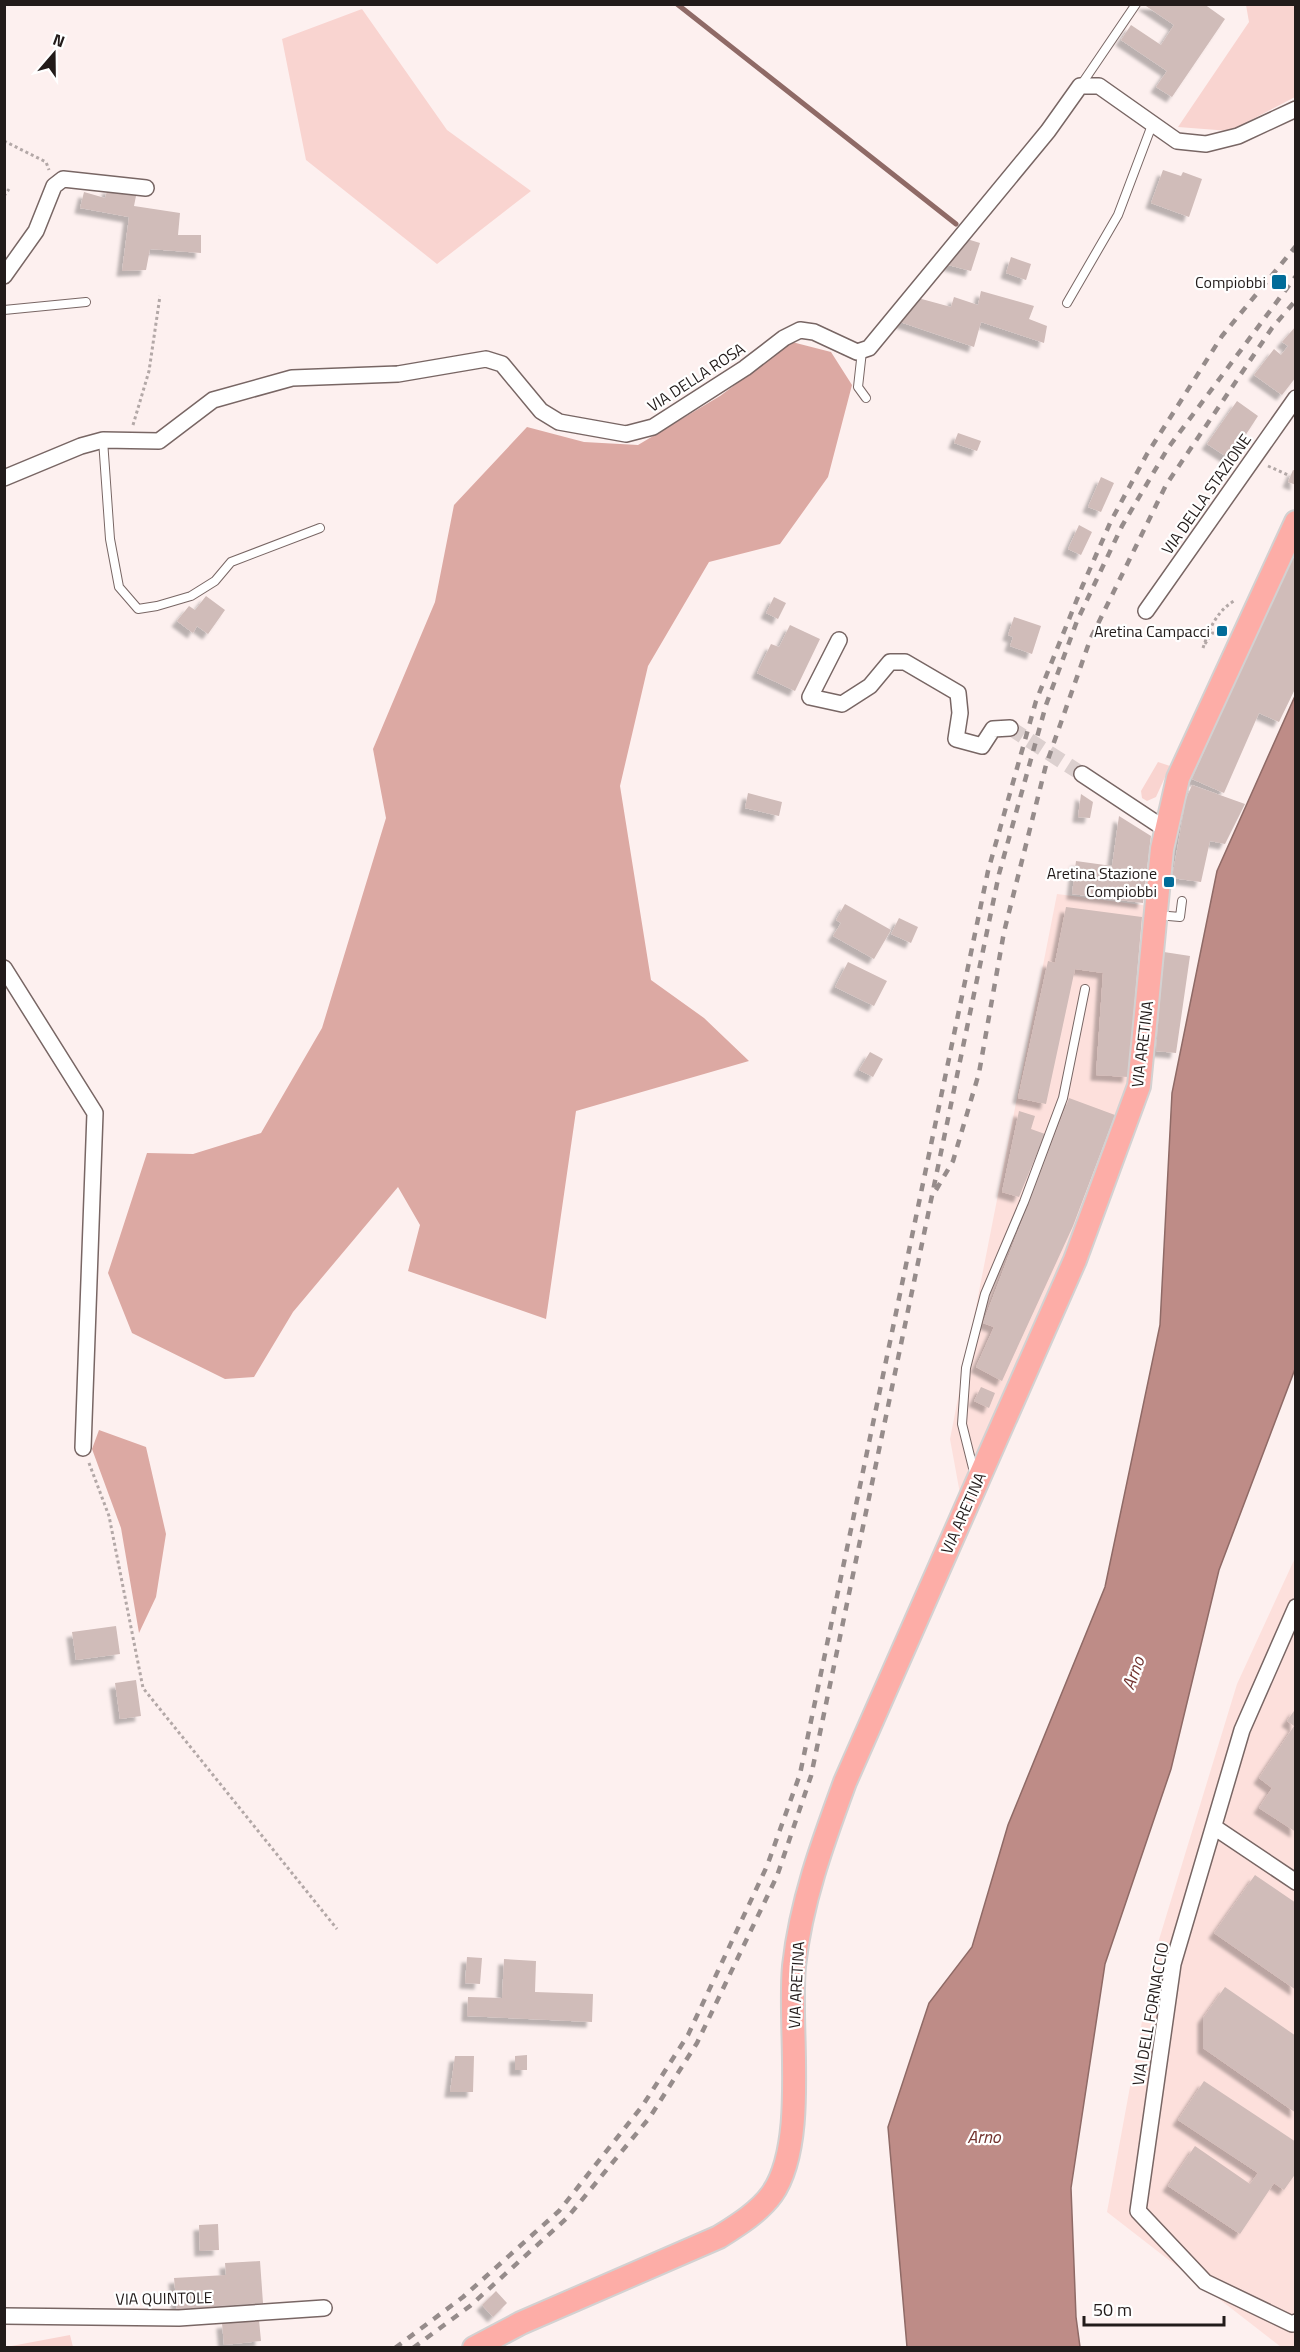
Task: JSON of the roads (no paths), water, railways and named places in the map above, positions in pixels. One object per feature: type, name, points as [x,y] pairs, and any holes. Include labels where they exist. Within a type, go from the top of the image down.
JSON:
[{"type":"main road","name":"VIA ARETINA","points":[[474,2348],[521,2323],[719,2237],[748,2218],[771,2194],[783,2173],[791,2144],[794,1968],[800,1921],[816,1859],[844,1782],[1075,1260],[1139,1086],[1144,1071],[1165,829],[1179,778],[1296,522]]},
{"type":"street","points":[[862,351],[869,348],[1048,131],[1080,86],[1099,86],[1177,141],[1206,144],[1238,136],[1296,109]]},
{"type":"street","points":[[4,276],[36,231],[54,186],[63,179],[146,188]]},
{"type":"street","name":"VIA DELLA ROSA","points":[[4,478],[81,446],[103,440],[159,441],[213,400],[292,378],[398,374],[486,359],[502,364],[541,411],[559,422],[626,434],[652,427],[745,368],[784,338],[800,330],[814,332],[858,352],[862,351]]},
{"type":"street","name":"VIA DELLA STAZIONE","points":[[1146,611],[1296,398]]},
{"type":"street","points":[[840,640],[810,697],[842,704],[870,686],[890,662],[905,662],[958,693],[960,713],[956,739],[982,746],[993,729],[1010,728]]},
{"type":"street","points":[[1082,774],[1165,829]]},
{"type":"street","points":[[4,968],[95,1113],[83,1448]]},
{"type":"street","name":"VIA DELL FORNACCIO","points":[[1296,1607],[1242,1730],[1173,1964],[1138,2211],[1205,2282],[1292,2324],[1296,2322]]},
{"type":"street","points":[[1214,1827],[1296,1881]]},
{"type":"street","name":"VIA QUINTOLE","points":[[4,2316],[179,2318],[324,2308]]},
{"type":"lane","points":[[1080,86],[1136,4]]},
{"type":"lane","points":[[1067,303],[1118,215],[1152,125]]},
{"type":"lane","points":[[4,310],[86,302]]},
{"type":"lane","points":[[862,351],[858,387],[866,398]]},
{"type":"lane","points":[[103,440],[110,539],[119,587],[138,609],[191,596],[215,581],[231,562],[320,528]]},
{"type":"lane","points":[[1156,915],[1180,917],[1182,901]]},
{"type":"lane","points":[[977,1483],[962,1424],[966,1368],[985,1294],[1024,1202],[1063,1098],[1085,988]]},
{"type":"water","name":"Arno","points":[[1295,696],[1295,1369],[1219,1570],[1171,1769],[1105,1964],[1071,2188],[1076,2317],[1080,2347],[907,2347],[888,2127],[929,2003],[972,1947],[1008,1825],[1105,1587],[1160,1325],[1172,1093],[1217,871]]},
{"type":"waterway","points":[[677,4],[956,224]]},
{"type":"tunnel","points":[[1010,728],[1082,774]]},
{"type":"railway","points":[[395,2348],[463,2297],[559,2211],[643,2105],[688,2035],[767,1866],[800,1774],[988,871],[1036,701],[1111,521],[1147,454],[1222,336],[1296,246]]},
{"type":"railway","points":[[413,2348],[470,2306],[567,2218],[650,2117],[697,2043],[777,1876],[811,1776],[999,874],[1046,705],[1077,621],[1122,526],[1168,448],[1296,276]]},
{"type":"railway","points":[[936,1190],[953,1161],[979,1073],[1004,932],[1046,765],[1090,640],[1166,485],[1272,328],[1296,300]]},
{"type":"place","name":"Compiobbi","points":[[1279,282]]},
{"type":"place","name":"Aretina Campacci","points":[[1222,631]]},
{"type":"place","name":"Aretina Stazione Compiobbi","points":[[1169,882]]}]
